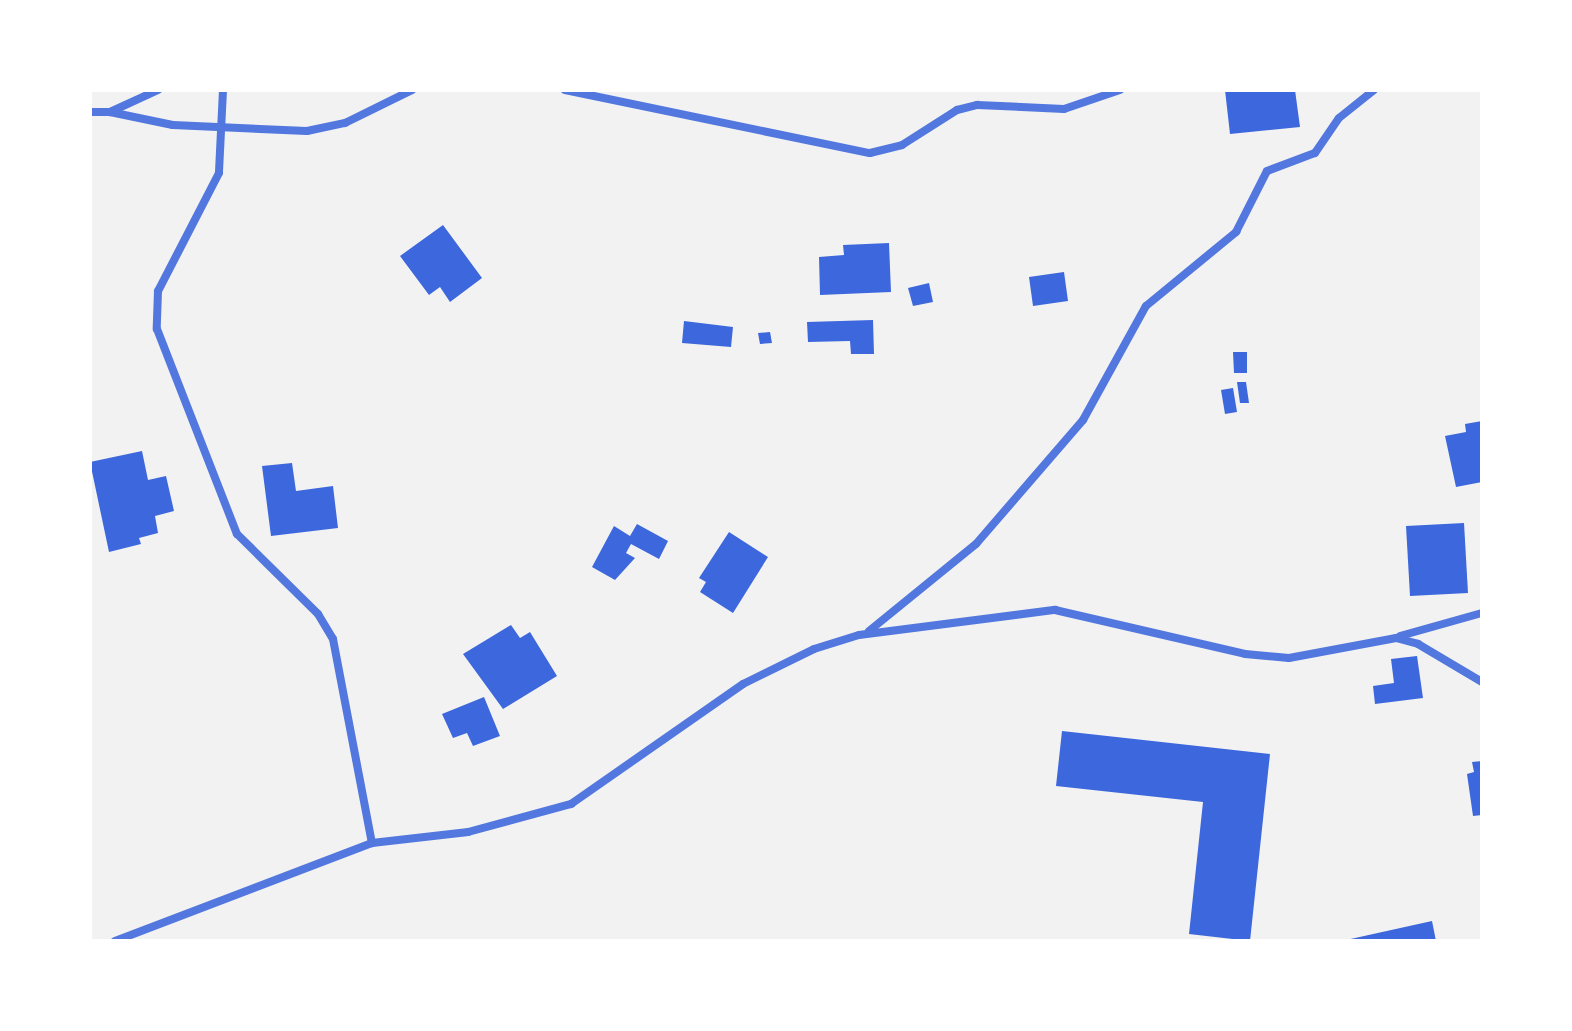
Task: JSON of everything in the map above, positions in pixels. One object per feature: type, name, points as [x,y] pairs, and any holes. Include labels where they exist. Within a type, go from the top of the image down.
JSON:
[{"type":"street","points":[[110,112],[158,90]]},
{"type":"street","points":[[223,90],[219,173],[158,291],[157,329],[237,534],[318,614],[333,639],[372,843]]},
{"type":"street","points":[[90,112],[110,112],[222,130],[323,128],[412,90]]},
{"type":"street","points":[[565,90],[870,153],[902,145],[957,110],[977,105],[1064,109],[1120,90]]},
{"type":"street","points":[[867,633],[976,544],[1083,420],[1146,306],[1236,232],[1267,171],[1322,148],[1339,118],[1374,90]]},
{"type":"street","points":[[115,941],[137,938],[372,843],[468,832],[571,804],[743,684],[814,649],[867,633],[1055,610],[1245,654],[1289,658],[1396,638],[1482,613]]},
{"type":"street","points":[[1396,638],[1418,644],[1482,682]]},
{"type":"building","points":[[1225,90],[1295,90],[1300,127],[1230,134]]},
{"type":"building","points":[[443,225],[482,278],[450,302],[440,287],[429,295],[400,256]]},
{"type":"building","points":[[889,243],[891,292],[820,295],[819,257],[844,255],[843,245]]},
{"type":"building","points":[[1064,272],[1068,301],[1033,306],[1029,277]]},
{"type":"building","points":[[929,283],[933,302],[913,306],[908,288]]},
{"type":"building","points":[[873,320],[874,354],[851,354],[850,341],[808,342],[807,322]]},
{"type":"building","points":[[684,321],[733,327],[731,347],[682,343]]},
{"type":"building","points":[[770,332],[772,343],[760,344],[758,333]]},
{"type":"building","points":[[1233,352],[1247,352],[1247,373],[1234,373]]},
{"type":"building","points":[[1237,382],[1246,382],[1249,403],[1240,403]]},
{"type":"building","points":[[1233,388],[1237,412],[1225,414],[1221,390]]},
{"type":"building","points":[[1482,421],[1482,482],[1456,487],[1445,436],[1466,432],[1465,424]]},
{"type":"building","points":[[142,451],[148,480],[166,476],[174,511],[155,516],[158,533],[139,538],[141,544],[109,552],[90,462]]},
{"type":"building","points":[[292,463],[296,491],[333,486],[338,528],[271,536],[262,466]]},
{"type":"building","points":[[1464,523],[1468,593],[1410,596],[1406,526]]},
{"type":"building","points":[[637,524],[668,541],[659,559],[631,544],[626,553],[635,558],[615,580],[592,567],[614,526],[630,536]]},
{"type":"building","points":[[729,532],[768,557],[733,613],[700,592],[706,582],[699,578]]},
{"type":"building","points":[[511,625],[520,638],[530,632],[557,676],[503,709],[463,654]]},
{"type":"building","points":[[1417,656],[1423,698],[1375,704],[1373,686],[1394,683],[1391,659]]},
{"type":"building","points":[[484,697],[500,736],[473,746],[467,733],[453,738],[442,714]]},
{"type":"building","points":[[1062,731],[1270,754],[1250,941],[1189,934],[1203,802],[1056,786]]},
{"type":"building","points":[[1482,761],[1482,815],[1473,816],[1467,774],[1474,772],[1472,762]]},
{"type":"building","points":[[1432,921],[1436,941],[1346,941],[1346,940]]}]
